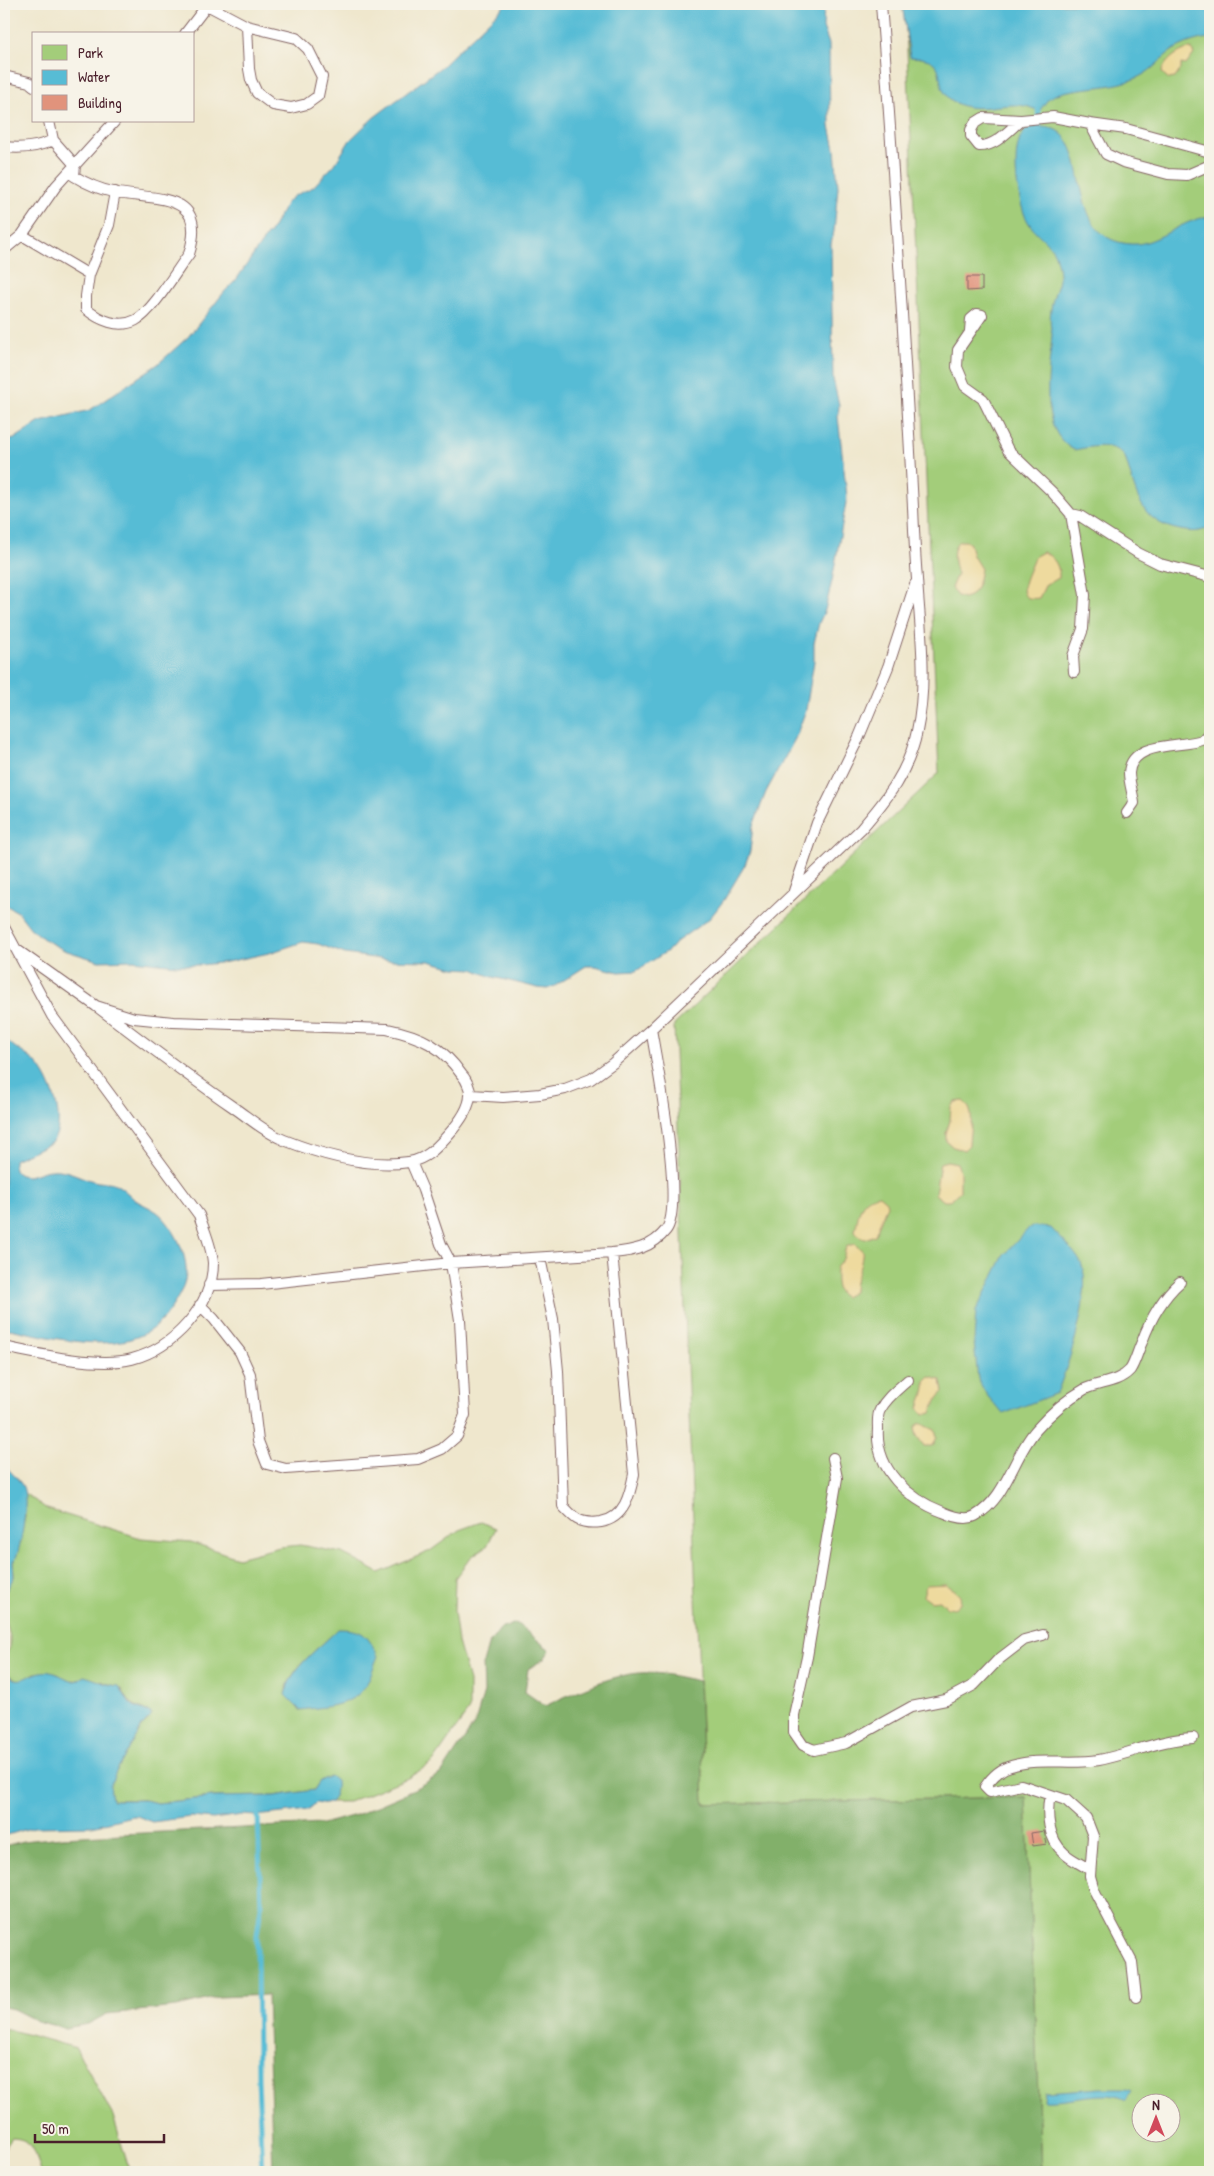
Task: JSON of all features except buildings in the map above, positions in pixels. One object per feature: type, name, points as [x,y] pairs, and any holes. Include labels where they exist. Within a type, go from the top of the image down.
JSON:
[{"type":"lane","points":[[187,32],[208,4],[247,26],[296,38],[308,49],[322,77],[318,96],[307,104],[291,108],[273,105],[257,93],[251,80],[249,69],[247,26]]},
{"type":"lane","points":[[471,1095],[503,1097],[565,1089],[591,1079],[613,1063],[861,829],[888,797],[903,774],[917,733],[923,693],[923,655],[917,579],[900,248],[881,4]]},
{"type":"lane","points":[[4,76],[32,84]]},
{"type":"lane","points":[[1021,120],[994,143],[986,146],[979,146],[971,136],[971,130],[975,123],[984,118],[1021,120],[1053,117],[1126,129],[1210,152]]},
{"type":"lane","points":[[49,122],[53,140],[75,165],[74,176],[89,186],[115,192],[164,198],[189,211],[193,220],[192,246],[189,254],[149,309],[136,321],[109,323],[95,317],[86,309],[86,296],[89,275],[110,225],[115,192]]},
{"type":"lane","points":[[4,250],[22,235],[56,186],[114,122]]},
{"type":"lane","points":[[1090,124],[1106,154],[1123,162],[1168,174],[1187,175],[1210,165]]},
{"type":"lane","points":[[4,147],[20,149],[41,146],[53,140]]},
{"type":"lane","points":[[22,235],[89,275]]},
{"type":"lane","points":[[970,331],[958,350],[957,367],[966,386],[983,399],[1008,450],[1053,493],[1071,514],[1085,595],[1083,629],[1073,656],[1074,672]]},
{"type":"lane","points":[[1071,514],[1080,516],[1138,553],[1160,564],[1210,577]]},
{"type":"lane","points":[[794,892],[817,822],[859,737],[888,668],[917,579]]},
{"type":"lane","points":[[1127,813],[1134,803],[1129,772],[1135,759],[1145,752],[1163,746],[1202,740],[1210,732]]},
{"type":"lane","points":[[4,927],[52,1016],[199,1215],[213,1263],[210,1285],[200,1305],[187,1324],[163,1346],[132,1359],[98,1361],[58,1357],[4,1347]]},
{"type":"lane","points":[[17,950],[96,1006],[184,1074],[281,1140],[318,1152],[352,1160],[382,1163],[411,1162],[433,1152],[464,1113],[471,1095],[465,1078],[454,1062],[438,1048],[414,1035],[387,1029],[173,1022],[134,1018],[96,1006]]},
{"type":"lane","points":[[210,1285],[262,1284],[451,1263],[612,1253],[638,1250],[656,1240],[668,1228],[672,1214],[667,1134],[651,1029]]},
{"type":"lane","points":[[200,1305],[214,1319],[240,1352],[250,1374],[258,1441],[266,1464],[286,1469],[418,1459],[442,1449],[457,1436],[465,1415],[460,1320],[451,1263],[441,1244],[423,1190],[411,1162]]},
{"type":"lane","points":[[540,1258],[553,1319],[558,1371],[563,1506],[577,1519],[593,1524],[610,1520],[624,1508],[630,1494],[634,1474],[612,1253]]},
{"type":"lane","points":[[908,1380],[890,1396],[879,1412],[877,1438],[882,1460],[900,1486],[928,1506],[956,1517],[973,1517],[985,1510],[997,1496],[1035,1431],[1070,1399],[1087,1388],[1119,1378],[1130,1369],[1148,1327],[1166,1294],[1180,1282]]},
{"type":"lane","points":[[833,1458],[837,1478],[807,1657],[794,1714],[794,1732],[803,1745],[814,1750],[846,1743],[911,1707],[946,1700],[974,1684],[998,1660],[1024,1640],[1043,1635]]},
{"type":"lane","points":[[1136,1997],[1132,1962],[1094,1890],[1090,1870],[1093,1836],[1086,1818],[1066,1800],[1021,1785],[990,1792],[985,1787],[993,1776],[1008,1766],[1026,1762],[1068,1763],[1099,1760],[1175,1738],[1193,1738]]},
{"type":"lane","points":[[1050,1795],[1047,1816],[1054,1842],[1064,1854],[1090,1870]]},
{"type":"green space","points":[[905,4],[1210,4],[1210,2172],[1041,2172],[1026,1797],[704,1804],[674,1025],[939,773]]},
{"type":"green space","points":[[24,1493],[47,1509],[141,1538],[191,1542],[238,1558],[280,1547],[300,1545],[342,1553],[379,1573],[430,1551],[459,1530],[481,1522],[496,1528],[487,1546],[471,1557],[455,1578],[454,1611],[458,1642],[469,1681],[469,1710],[433,1762],[408,1778],[348,1802],[329,1802],[335,1795],[320,1781],[314,1790],[274,1796],[213,1797],[158,1803],[143,1800],[112,1800],[111,1782],[120,1761],[143,1725],[148,1721],[144,1709],[130,1702],[122,1689],[101,1681],[66,1680],[58,1674],[35,1673],[25,1679],[18,1680],[7,1674],[4,1670],[4,1659],[10,1647],[10,1637],[4,1614],[4,1594],[14,1577],[13,1561],[25,1517]],"holes":[[[338,1629],[370,1675],[366,1685],[300,1710],[285,1694],[288,1684],[299,1666]]]},
{"type":"green space","points":[[516,1623],[550,1650],[544,1659],[528,1669],[525,1692],[545,1706],[598,1683],[626,1675],[653,1673],[699,1681],[704,1804],[1026,1797],[1041,2172],[273,2172],[267,1995],[218,1997],[177,2007],[107,2014],[88,2024],[65,2028],[37,2021],[13,2009],[4,2007],[4,1846],[23,1841],[62,1837],[322,1824],[356,1815],[405,1794],[441,1774],[475,1723],[484,1692],[483,1663],[488,1645],[500,1629]]},
{"type":"green space","points":[[4,2028],[76,2048],[113,2116],[130,2172],[41,2172],[30,2144],[20,2139],[12,2138],[4,2149]]},
{"type":"sand","points":[[1191,49],[1194,54],[1186,65],[1181,64],[1181,69],[1175,78],[1169,79],[1162,73],[1165,65],[1173,57],[1182,51]]},
{"type":"sand","points":[[959,541],[966,541],[970,544],[973,556],[981,569],[977,588],[970,596],[964,598],[957,596],[951,588],[957,574],[954,548]]},
{"type":"sand","points":[[1043,552],[1056,562],[1059,578],[1046,584],[1039,598],[1030,598],[1025,595],[1023,590],[1024,584],[1034,557]]},
{"type":"sand","points":[[963,1101],[970,1110],[971,1116],[969,1145],[964,1150],[953,1147],[946,1141],[951,1107],[955,1102]]},
{"type":"sand","points":[[947,1161],[957,1163],[960,1171],[960,1191],[949,1201],[944,1201],[935,1194],[940,1163]]},
{"type":"sand","points":[[879,1195],[886,1201],[887,1205],[875,1235],[865,1239],[860,1237],[855,1231],[859,1213],[867,1200]]},
{"type":"sand","points":[[854,1244],[862,1250],[862,1259],[854,1291],[845,1297],[837,1289],[836,1268],[843,1259],[846,1247]]},
{"type":"sand","points":[[930,1377],[941,1380],[943,1392],[936,1401],[931,1413],[924,1415],[919,1409],[925,1390],[925,1382]]},
{"type":"sand","points":[[920,1423],[935,1430],[937,1437],[933,1446],[924,1446],[917,1436],[915,1428]]},
{"type":"sand","points":[[946,1584],[959,1594],[961,1600],[960,1604],[954,1608],[947,1607],[940,1600],[930,1601],[923,1596],[926,1585]]},
{"type":"water","points":[[506,4],[824,4],[823,27],[829,44],[830,126],[835,149],[838,187],[831,244],[833,379],[839,405],[838,417],[847,497],[832,581],[814,643],[814,661],[806,710],[795,739],[766,792],[753,826],[750,851],[745,865],[724,900],[710,918],[676,942],[669,950],[636,971],[619,972],[595,966],[586,966],[547,989],[489,976],[473,969],[454,968],[429,961],[388,960],[345,954],[318,944],[303,942],[269,953],[227,962],[201,965],[176,965],[133,960],[99,961],[64,950],[45,940],[31,929],[18,912],[7,906],[4,899],[4,442],[14,439],[40,422],[90,410],[158,364],[188,337],[236,280],[269,234],[287,202],[294,196],[313,187],[335,164],[350,140],[373,118],[441,67]]},
{"type":"water","points":[[902,4],[1210,4],[1210,38],[1180,46],[1147,72],[1134,79],[1123,83],[1057,94],[1049,98],[1040,110],[1016,105],[967,107],[950,99],[944,92],[937,66],[924,58],[910,57]]},
{"type":"water","points":[[1030,127],[1056,130],[1067,140],[1074,155],[1088,211],[1096,227],[1110,239],[1131,244],[1141,243],[1160,237],[1190,222],[1210,217],[1210,527],[1206,529],[1195,532],[1180,530],[1155,520],[1141,503],[1125,457],[1120,452],[1101,446],[1074,450],[1062,441],[1054,428],[1050,414],[1048,381],[1052,334],[1050,325],[1051,311],[1058,283],[1059,270],[1052,249],[1027,220],[1017,186],[1016,157],[1018,144],[1023,133]]},
{"type":"water","points":[[4,1037],[40,1068],[51,1088],[58,1113],[56,1135],[51,1143],[14,1160],[14,1167],[17,1173],[28,1176],[47,1170],[57,1170],[69,1172],[92,1181],[113,1183],[137,1201],[157,1212],[169,1225],[179,1243],[185,1262],[185,1280],[168,1313],[160,1322],[145,1333],[126,1340],[106,1343],[63,1340],[4,1328]]},
{"type":"water","points":[[1033,1226],[1051,1228],[1071,1249],[1081,1263],[1084,1275],[1082,1309],[1073,1347],[1057,1393],[1003,1414],[986,1394],[978,1379],[974,1342],[976,1311],[1004,1255]]},
{"type":"water","points":[[4,1464],[22,1485],[25,1511],[22,1534],[15,1560],[13,1561],[14,1577],[4,1594]]},
{"type":"water","points":[[338,1629],[353,1630],[363,1634],[378,1656],[368,1682],[360,1692],[345,1702],[328,1707],[300,1710],[285,1695],[288,1685],[299,1667]]},
{"type":"water","points":[[4,1670],[15,1679],[26,1678],[37,1673],[50,1672],[76,1681],[84,1676],[119,1686],[129,1702],[151,1713],[151,1717],[143,1725],[110,1785],[112,1800],[144,1800],[158,1803],[213,1797],[274,1796],[314,1790],[320,1781],[330,1776],[336,1781],[335,1795],[328,1803],[316,1803],[308,1810],[213,1819],[191,1817],[152,1822],[132,1816],[92,1826],[34,1827],[4,1836]]},
{"type":"water","points":[[1126,2088],[1131,2090],[1126,2100],[1108,2095],[1098,2095],[1044,2100],[1045,2092]]},
{"type":"waterway","points":[[1038,110],[1039,127]]},
{"type":"waterway","points":[[258,1816],[261,1907],[257,1935],[258,2079],[262,2172]]}]
